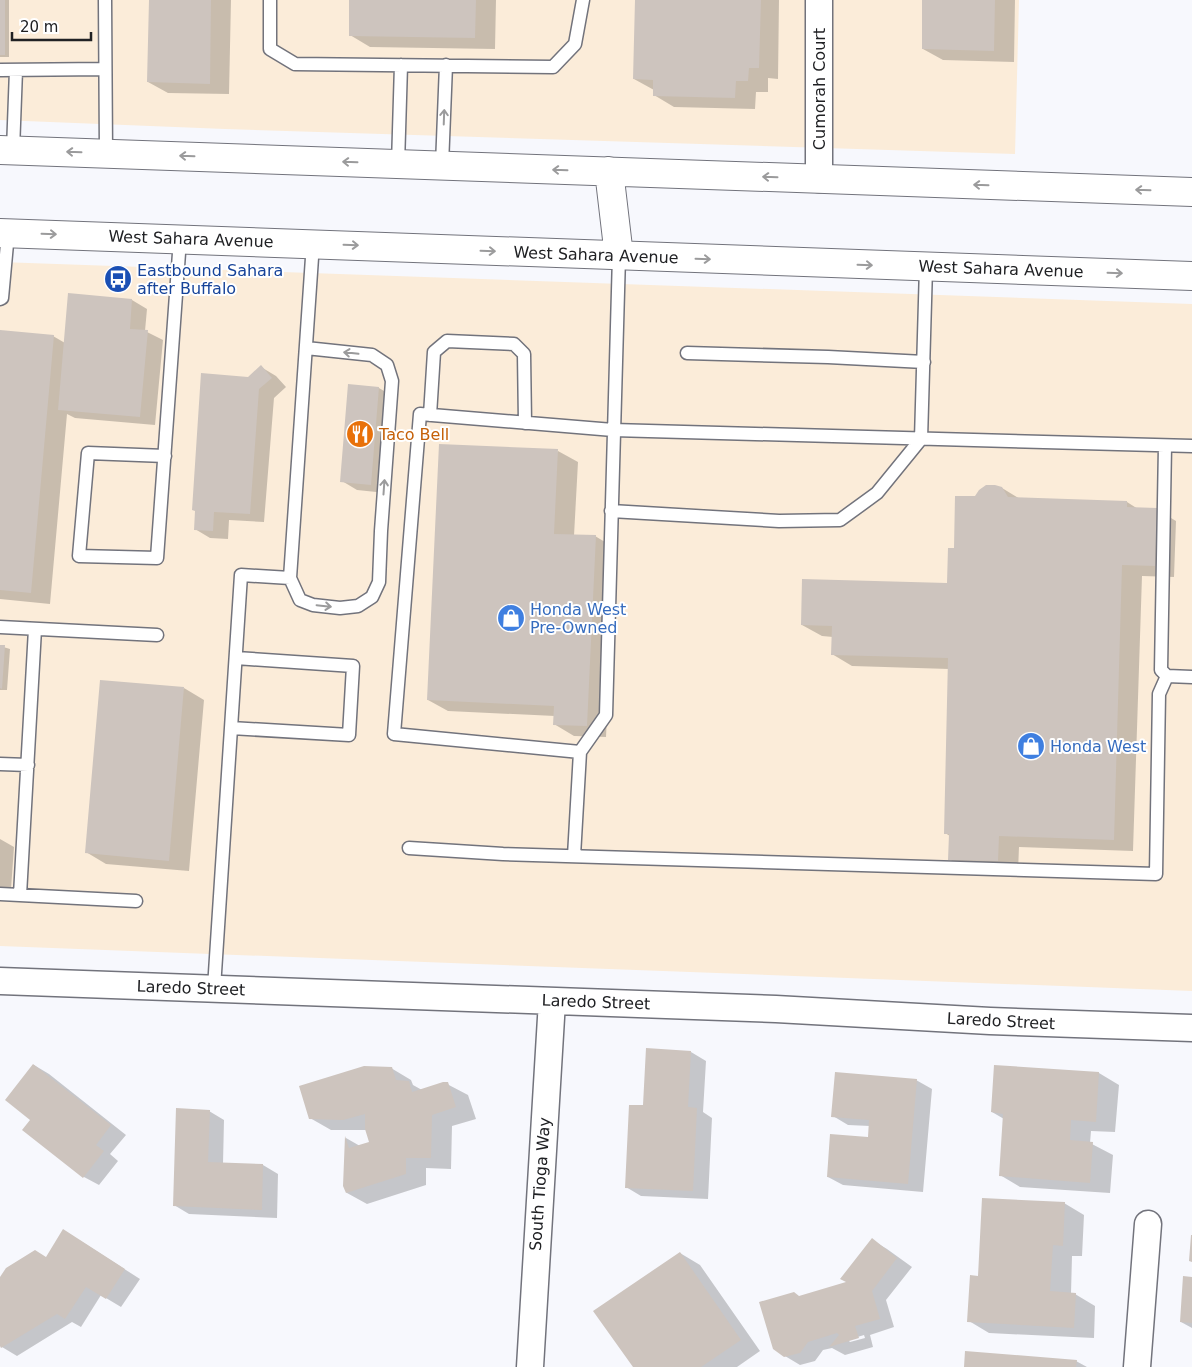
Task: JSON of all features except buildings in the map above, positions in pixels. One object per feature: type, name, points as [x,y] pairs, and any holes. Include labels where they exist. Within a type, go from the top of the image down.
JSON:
[{"type":"main road","points":[[7,150],[1192,192]]},
{"type":"main road","points":[[609,171],[619,256]]},
{"type":"main road","name":"West Sahara Avenue","points":[[4,233],[1192,276]]},
{"type":"street","name":"Cumorah Court","points":[[818,179],[819,0]]},
{"type":"street","name":"Laredo Street","points":[[0,981],[776,1009],[990,1021],[1192,1028]]},
{"type":"street","name":"South Tioga Way","points":[[530,1367],[552,1001]]},
{"type":"street","points":[[1137,1367],[1148,1224]]},
{"type":"lane","points":[[105,0],[106,153]]},
{"type":"lane","points":[[270,0],[270,49],[294,64],[553,67],[575,44],[583,0]]},
{"type":"lane","points":[[398,164],[401,65]]},
{"type":"lane","points":[[442,165],[446,65]]},
{"type":"lane","points":[[0,70],[105,68]]},
{"type":"lane","points":[[7,150],[16,70]]},
{"type":"lane","points":[[0,299],[2,298],[4,233]]},
{"type":"lane","points":[[164,456],[88,453],[79,556],[157,558],[180,238]]},
{"type":"lane","points":[[306,348],[372,355],[387,365],[392,381],[379,582],[372,597],[358,606],[340,608],[313,605],[300,600],[290,578],[313,244]]},
{"type":"lane","points":[[574,856],[580,752],[606,715],[619,256]]},
{"type":"lane","points":[[611,511],[780,521],[840,520],[877,493],[921,438],[926,267]]},
{"type":"lane","points":[[430,415],[434,352],[447,341],[514,344],[524,354],[525,423]]},
{"type":"lane","points":[[686,353],[924,362]]},
{"type":"lane","points":[[580,752],[394,734],[420,414],[613,430],[1192,446]]},
{"type":"lane","points":[[1165,446],[1161,670],[1167,676],[1192,677]]},
{"type":"lane","points":[[214,988],[242,575],[290,578]]},
{"type":"lane","points":[[0,626],[157,635]]},
{"type":"lane","points":[[20,895],[35,628]]},
{"type":"lane","points":[[231,728],[349,736],[354,666],[236,658]]},
{"type":"lane","points":[[409,848],[503,854],[1156,874],[1159,694],[1167,676]]},
{"type":"lane","points":[[0,764],[28,765]]},
{"type":"lane","points":[[0,894],[136,902]]},
{"type":"shaded area","points":[[0,0],[1019,0],[1015,154],[0,120]]},
{"type":"shaded area","points":[[0,262],[1192,304],[1192,991],[0,946]]},
{"type":"place","name":"Eastbound Sahara after Buffalo","points":[[118,279]]},
{"type":"place","name":"Taco Bell","points":[[360,434]]},
{"type":"place","name":"Honda West Pre-Owned","points":[[511,618]]},
{"type":"place","name":"Honda West","points":[[1031,746]]}]
